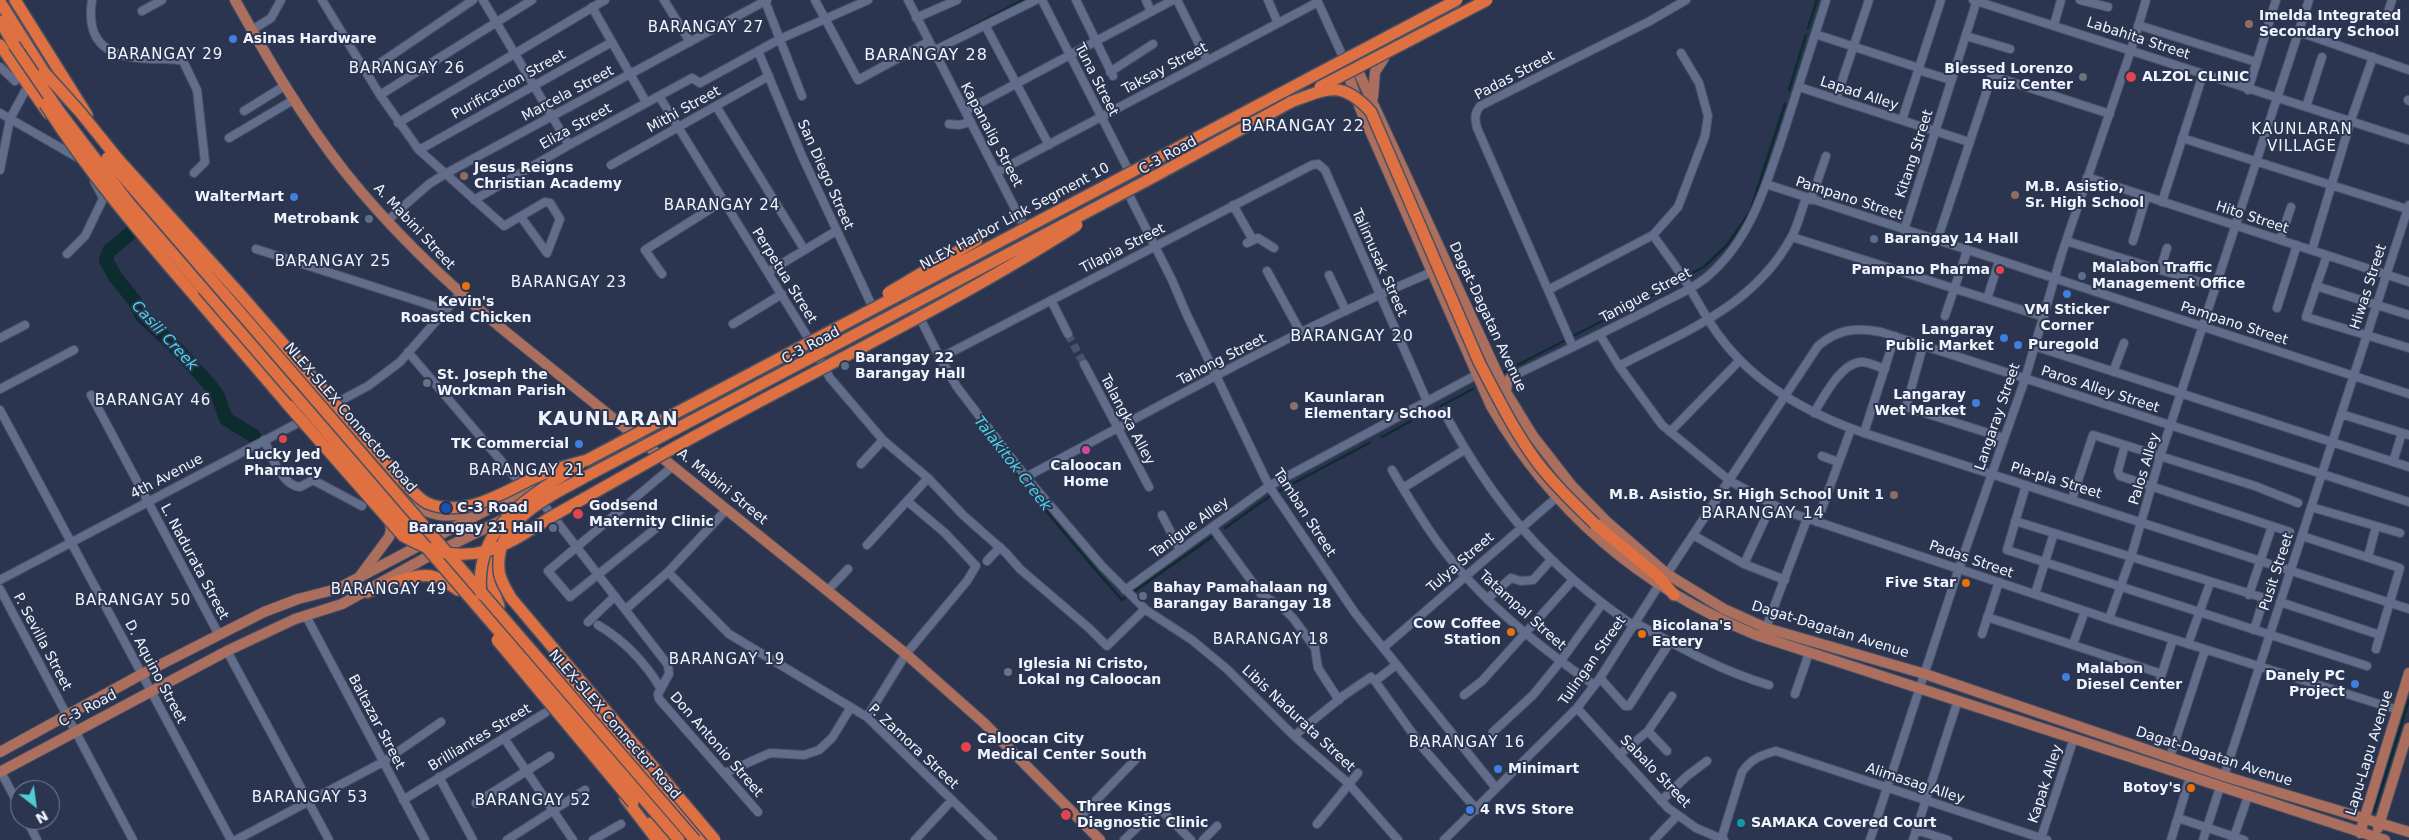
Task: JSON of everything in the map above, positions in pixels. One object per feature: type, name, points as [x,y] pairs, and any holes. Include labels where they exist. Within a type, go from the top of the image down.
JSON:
[{"type":"highway","points":[[15,0],[105,142],[193,253],[328,408]]},
{"type":"highway","name":"NLEX Harbor Link Segment 10","points":[[587,460],[1458,0]]},
{"type":"highway","points":[[715,840],[520,612],[503,583],[499,570],[503,542],[523,516],[544,500],[618,460],[1487,0]]},
{"type":"highway","name":"NLEX-SLEX Connector Road","points":[[0,2],[44,72],[88,134],[137,195],[695,840]]},
{"type":"highway","name":"NLEX-SLEX Connector Road","points":[[0,21],[58,111],[129,203],[679,840]]},
{"type":"highway","points":[[0,45],[48,114],[309,417]]},
{"type":"highway","points":[[14,45],[37,92],[67,140],[120,209],[403,536],[424,548],[446,554],[470,554],[489,550],[515,538],[670,450],[997,274],[1146,181]]},
{"type":"highway","points":[[44,72],[80,112],[118,159],[240,294],[399,477],[426,502],[440,506],[482,503],[562,466],[587,460]]},
{"type":"highway","points":[[1292,102],[1327,89],[1339,89],[1349,92],[1371,112],[1479,362],[1499,402],[1538,463],[1563,493],[1595,524],[1659,578],[1674,595]]},
{"type":"highway","points":[[814,340],[978,240]]},
{"type":"highway","points":[[587,460],[516,508],[496,528],[482,564],[480,584],[482,601],[486,616],[498,643],[633,803],[668,840]]},
{"type":"highway","points":[[499,606],[490,578],[490,559],[495,542],[504,528],[541,501]]},
{"type":"highway","points":[[447,547],[707,840]]},
{"type":"highway","points":[[429,556],[539,685],[657,840]]},
{"type":"highway","points":[[367,592],[406,580],[428,576],[440,579],[458,590]]},
{"type":"highway","points":[[539,685],[556,671]]},
{"type":"main road","name":"A. Mabini Street","points":[[235,0],[286,85],[346,173],[442,278],[906,654],[984,723],[1100,840]]},
{"type":"main road","name":"C-3 Road","points":[[0,752],[142,674],[264,612],[337,589],[420,546],[814,340],[1450,0]]},
{"type":"main road","name":"C-3 Road","points":[[0,771],[227,650],[282,624],[342,604],[367,592],[429,556],[650,446],[819,358],[1323,89],[1495,0]]},
{"type":"main road","name":"Dagat-Dagatan Avenue","points":[[1343,57],[1358,71],[1500,382],[1533,436],[1572,486],[1606,521],[1667,574],[1724,610],[1766,628],[1925,674],[2224,776],[2409,832]]},
{"type":"main road","name":"Dagat-Dagatan Avenue","points":[[1343,57],[1347,77],[1360,108],[1484,391],[1519,450],[1556,498],[1592,534],[1674,595],[1721,621],[1809,653],[2248,796],[2359,836],[2380,838]]},
{"type":"main road","points":[[1373,101],[1375,72],[1384,58]]},
{"type":"main road","points":[[1323,89],[1348,96],[1360,108]]},
{"type":"main road","points":[[1506,392],[1507,382],[1512,376]]},
{"type":"main road","points":[[328,408],[447,547]]},
{"type":"main road","points":[[309,417],[382,505],[429,556]]},
{"type":"main road","points":[[408,501],[434,516],[451,517],[497,505]]},
{"type":"main road","points":[[358,578],[389,538],[391,522],[382,505]]},
{"type":"main road","points":[[392,560],[399,573]]},
{"type":"main road","points":[[1856,668],[1860,655]]},
{"type":"main road","name":"Lapu-Lapu Avenue","points":[[2359,836],[2409,673]]},
{"type":"main road","points":[[2380,838],[2380,823],[2407,744],[2409,728]]},
{"type":"street","points":[[92,0],[90,13],[92,32],[98,43],[124,56],[151,59],[174,58],[183,61],[197,90],[205,162],[194,173]]},
{"type":"street","points":[[142,11],[162,0]]},
{"type":"street","points":[[252,30],[271,18],[280,0]]},
{"type":"street","points":[[322,0],[398,123],[419,150],[474,200],[504,226],[545,202],[550,203],[560,219],[547,253],[521,217]]},
{"type":"street","points":[[366,72],[473,0]]},
{"type":"street","points":[[483,0],[569,145]]},
{"type":"street","points":[[380,95],[532,0]]},
{"type":"street","points":[[398,123],[604,0]]},
{"type":"street","points":[[664,0],[690,42]]},
{"type":"street","points":[[766,0],[802,96]]},
{"type":"street","name":"Marcela Street","points":[[388,220],[429,184],[445,174],[766,0]]},
{"type":"street","points":[[814,0],[858,80],[928,42]]},
{"type":"street","points":[[758,51],[780,39],[868,0]]},
{"type":"street","name":"Kapanalig Street","points":[[908,0],[1025,228]]},
{"type":"street","points":[[916,18],[957,0]]},
{"type":"street","points":[[933,51],[1036,0]]},
{"type":"street","name":"Tuna Street","points":[[1042,0],[1129,171]]},
{"type":"street","points":[[1076,0],[1111,74],[1153,44]]},
{"type":"street","points":[[1146,0],[1151,12]]},
{"type":"street","points":[[965,111],[1173,0]]},
{"type":"street","points":[[1177,0],[1207,60]]},
{"type":"street","points":[[1268,0],[1278,23]]},
{"type":"street","name":"Padas Street","points":[[1573,347],[1477,128],[1476,111],[1480,106],[1650,21],[1686,0]]},
{"type":"street","name":"Tanigue Street","points":[[1484,391],[1689,288],[1707,277],[1741,240],[1754,215],[1766,184],[1826,0]]},
{"type":"street","points":[[1836,99],[1855,47],[1869,0]]},
{"type":"street","points":[[1902,120],[1941,0]]},
{"type":"street","name":"Labahita Street","points":[[1976,0],[2248,90],[2351,120],[2409,140]]},
{"type":"street","name":"Kitang Street","points":[[1904,230],[1976,0]]},
{"type":"street","points":[[2054,25],[2061,0]]},
{"type":"street","points":[[2080,0],[2108,7]]},
{"type":"street","name":"Langaray Street","points":[[1870,840],[1959,568],[2025,380],[2066,241],[2110,114],[2146,0]]},
{"type":"street","points":[[2248,90],[2276,0]]},
{"type":"street","name":"Palos Alley","points":[[2109,619],[2131,557],[2160,457],[2182,395],[2309,0]]},
{"type":"street","points":[[2386,18],[2392,0]]},
{"type":"street","name":"Taksay Street","points":[[997,172],[1317,1]]},
{"type":"street","name":"Dagat-Dagatan Avenue","points":[[1317,1],[1343,57]]},
{"type":"street","points":[[592,7],[646,102]]},
{"type":"street","points":[[985,25],[1049,144]]},
{"type":"street","points":[[2138,25],[2256,62]]},
{"type":"street","points":[[2299,32],[2409,70]]},
{"type":"street","points":[[1814,34],[1951,80]]},
{"type":"street","points":[[1966,36],[2010,49]]},
{"type":"street","name":"Purificacion Street","points":[[419,150],[612,42]]},
{"type":"street","name":"San Diego Street","points":[[758,51],[836,230],[873,308]]},
{"type":"street","name":"Eliza Street","points":[[474,200],[646,102],[692,78],[700,83],[758,51]]},
{"type":"street","points":[[1548,290],[1653,235],[1678,206],[1705,136],[1708,116],[1704,94],[1681,53]]},
{"type":"street","points":[[2306,107],[2322,57]]},
{"type":"street","points":[[2312,250],[2372,57]]},
{"type":"street","points":[[0,67],[15,81]]},
{"type":"street","points":[[2162,202],[2203,74]]},
{"type":"street","name":"Mithi Street","points":[[610,164],[768,76]]},
{"type":"street","points":[[1937,241],[1990,80],[1994,77],[2110,114]]},
{"type":"street","points":[[244,111],[286,85]]},
{"type":"street","name":"Lapad Alley","points":[[1798,87],[1969,142]]},
{"type":"street","points":[[0,170],[10,119],[25,91]]},
{"type":"street","name":"Perpetua Street","points":[[659,96],[722,201],[814,340]]},
{"type":"street","points":[[229,138],[295,99]]},
{"type":"street","points":[[716,106],[804,249]]},
{"type":"street","points":[[0,113],[82,160],[104,198],[85,236],[66,254]]},
{"type":"street","points":[[949,124],[959,125],[971,122]]},
{"type":"street","points":[[2182,138],[2408,207]]},
{"type":"street","points":[[1619,366],[1728,309],[1763,278],[1792,237],[1826,156]]},
{"type":"street","name":"Tilapia Street","points":[[940,358],[1312,165],[1318,164]]},
{"type":"street","name":"Talimusak Street","points":[[1318,164],[1325,170],[1427,401]]},
{"type":"street","name":"Hito Street","points":[[2087,178],[2409,282]]},
{"type":"street","name":"Pampano Street","points":[[1766,184],[2409,394]]},
{"type":"street","name":"Tamban Street","points":[[1128,193],[1172,280],[1270,488],[1355,613],[1382,648],[1393,667],[1496,788]]},
{"type":"street","points":[[2133,240],[2146,197]]},
{"type":"street","points":[[662,274],[645,250],[722,201]]},
{"type":"street","points":[[1234,206],[1250,241],[1262,239],[1274,248]]},
{"type":"street","points":[[2280,240],[2292,207]]},
{"type":"street","name":"Hiwas Street","points":[[2354,376],[2386,275],[2406,226],[2408,207]]},
{"type":"street","points":[[768,272],[836,230]]},
{"type":"street","name":"Pla-pla Street","points":[[1653,235],[1720,338],[1758,376],[1814,413],[1851,429],[2409,609]]},
{"type":"street","points":[[1792,237],[2044,318]]},
{"type":"street","points":[[2066,241],[2216,287]]},
{"type":"street","points":[[2277,308],[2297,246]]},
{"type":"street","points":[[2160,270],[2167,248]]},
{"type":"street","points":[[256,249],[446,310]]},
{"type":"street","points":[[1946,316],[1967,251]]},
{"type":"street","points":[[2326,255],[2306,317],[2409,348]]},
{"type":"street","points":[[1987,299],[1999,261]]},
{"type":"street","points":[[1267,271],[1301,333]]},
{"type":"street","name":"Tahong Street","points":[[1026,477],[1301,333],[1379,294],[1432,272]]},
{"type":"street","points":[[1328,275],[1346,311]]},
{"type":"street","points":[[2316,286],[2409,315]]},
{"type":"street","name":"Libis Nadurata Street","points":[[906,290],[940,358],[982,421],[1026,477],[1102,566],[1145,609],[1192,640],[1227,669],[1294,736],[1348,783],[1398,840]]},
{"type":"street","name":"4th Avenue","points":[[0,580],[328,408],[389,372],[460,294]]},
{"type":"street","points":[[733,324],[782,294]]},
{"type":"street","points":[[1051,300],[1068,334]]},
{"type":"street","points":[[0,338],[25,325]]},
{"type":"street","name":"Paros Alley Street","points":[[1667,574],[1816,349],[1827,338],[1839,332],[1857,328],[1895,336],[2025,380],[2409,502]]},
{"type":"street","name":"Padas Street","points":[[1600,334],[1619,366],[1662,425],[1730,481],[1772,504],[1807,519],[2109,619],[2398,710]]},
{"type":"street","points":[[1864,433],[1895,336]]},
{"type":"street","points":[[2114,372],[2124,343]]},
{"type":"street","points":[[1923,346],[1906,407],[2004,438]]},
{"type":"street","points":[[2034,346],[2409,467]]},
{"type":"street","points":[[0,389],[74,350]]},
{"type":"street","points":[[408,352],[514,476]]},
{"type":"street","points":[[819,358],[830,378],[883,440],[928,478],[963,515],[1000,547],[1020,569],[1107,646],[1145,609]]},
{"type":"street","points":[[1670,432],[1740,360]]},
{"type":"street","points":[[1814,413],[1830,385],[1852,365],[1862,362],[1885,369]]},
{"type":"street","name":"Talangka Alley","points":[[1084,364],[1149,487]]},
{"type":"street","points":[[1270,488],[1493,366]]},
{"type":"street","name":"Pusit Street","points":[[2224,776],[2354,376]]},
{"type":"street","name":"L. Nadurata Street","points":[[91,395],[219,635]]},
{"type":"street","name":"D. Aquino Street","points":[[0,410],[231,840]]},
{"type":"street","points":[[1444,412],[1464,450],[1494,495],[1521,529],[1573,580],[1602,604],[1635,625],[1738,676],[1769,685]]},
{"type":"street","points":[[2341,414],[2406,434],[2393,462]]},
{"type":"street","points":[[1818,522],[1851,429]]},
{"type":"street","points":[[2072,500],[2093,434],[2160,457],[2256,486],[2298,503]]},
{"type":"street","points":[[264,440],[277,465],[290,484],[300,487],[313,480],[362,506]]},
{"type":"street","points":[[861,464],[883,440]]},
{"type":"street","points":[[2125,445],[2118,471],[2119,475],[2290,532]]},
{"type":"street","points":[[1403,488],[1464,450]]},
{"type":"street","points":[[1822,456],[1838,462]]},
{"type":"street","points":[[655,529],[570,597],[548,571],[673,466]]},
{"type":"street","name":"Tatampal Street","points":[[1392,470],[1439,544],[1465,577],[1525,634],[1594,686]]},
{"type":"street","points":[[867,545],[928,478]]},
{"type":"street","points":[[2026,485],[2006,549],[2367,666]]},
{"type":"street","name":"Tanigue Alley","points":[[1125,590],[1270,488]]},
{"type":"street","name":"Tulya Street","points":[[1382,648],[1556,498]]},
{"type":"street","points":[[541,501],[668,665],[669,674],[659,692]]},
{"type":"street","points":[[867,717],[906,654],[967,581],[976,566],[945,534],[907,501]]},
{"type":"street","points":[[1744,564],[1772,504]]},
{"type":"street","points":[[2311,507],[2400,533]]},
{"type":"street","points":[[626,609],[668,572],[727,509]]},
{"type":"street","points":[[1162,514],[1180,550]]},
{"type":"street","points":[[1766,628],[1807,519]]},
{"type":"street","points":[[2014,521],[2210,583],[2264,598],[2254,630]]},
{"type":"street","points":[[2249,594],[2272,526]]},
{"type":"street","points":[[2368,557],[2376,526]]},
{"type":"street","points":[[1212,527],[1261,594],[1283,608],[1293,618],[1315,648],[1318,668],[1339,700]]},
{"type":"street","points":[[2035,594],[2054,533]]},
{"type":"street","points":[[1693,535],[1744,564],[1785,580]]},
{"type":"street","points":[[2302,536],[2400,568],[2376,649]]},
{"type":"street","points":[[987,561],[1000,547]]},
{"type":"street","points":[[1487,599],[1511,578],[1521,581],[1533,580],[1551,560]]},
{"type":"street","points":[[828,590],[848,569]]},
{"type":"street","name":"P. Zamora Street","points":[[668,572],[729,634],[867,717],[993,840]]},
{"type":"street","points":[[1464,695],[1482,681],[1573,580]]},
{"type":"street","points":[[1982,634],[1999,582]]},
{"type":"street","points":[[2188,644],[2210,583]]},
{"type":"street","name":"Tulingan Street","points":[[1444,840],[1477,810],[1496,788],[1577,708],[1600,678],[1659,584]]},
{"type":"street","name":"P. Sevilla Street","points":[[0,589],[133,840]]},
{"type":"street","points":[[588,622],[615,596]]},
{"type":"street","points":[[2280,602],[2380,635]]},
{"type":"street","points":[[1493,732],[1533,695],[1560,662],[1602,604]]},
{"type":"street","points":[[2073,644],[2085,611]]},
{"type":"street","name":"Baltazar Street","points":[[306,616],[424,840]]},
{"type":"street","points":[[1987,617],[2162,674]]},
{"type":"street","name":"Don Antonio Street","points":[[598,625],[629,647],[648,669],[659,692],[659,699],[758,812]]},
{"type":"street","points":[[2159,682],[2173,639]]},
{"type":"street","points":[[1600,678],[1625,706],[1629,706],[1670,642]]},
{"type":"street","points":[[227,650],[329,840]]},
{"type":"street","points":[[2170,757],[2205,650]]},
{"type":"street","points":[[1795,694],[1809,653]]},
{"type":"street","points":[[1375,680],[1393,667]]},
{"type":"street","points":[[1294,736],[1371,677],[1422,748],[1477,810]]},
{"type":"street","points":[[1619,755],[1648,731],[1672,696]]},
{"type":"street","points":[[1913,840],[1958,700]]},
{"type":"street","points":[[725,773],[770,754],[804,755],[819,750],[832,738],[851,707]]},
{"type":"street","name":"Sabalo Street","points":[[1577,708],[1661,801],[1696,828],[1722,840]]},
{"type":"street","name":"Brilliantes Street","points":[[403,800],[545,713]]},
{"type":"street","points":[[236,840],[382,762],[441,722]]},
{"type":"street","points":[[1648,731],[1667,751]]},
{"type":"street","points":[[504,738],[573,840]]},
{"type":"street","name":"Kapak Alley","points":[[2044,839],[2074,738]]},
{"type":"street","name":"Alimasag Alley","points":[[1722,840],[1742,772],[1748,764],[1760,755],[1776,751],[2044,839]]},
{"type":"street","points":[[476,803],[550,756]]},
{"type":"street","points":[[1079,818],[1136,759]]},
{"type":"street","points":[[1661,801],[1707,761]]},
{"type":"street","points":[[0,771],[10,790]]},
{"type":"street","points":[[1317,824],[1348,783],[1358,773]]},
{"type":"street","points":[[440,777],[474,840]]},
{"type":"street","points":[[2171,840],[2190,777]]},
{"type":"street","points":[[2203,840],[2220,787]]},
{"type":"street","points":[[507,840],[585,790]]},
{"type":"street","points":[[2233,838],[2248,796]]},
{"type":"street","points":[[915,840],[952,800]]},
{"type":"street","points":[[1124,840],[1158,807],[1191,840]]},
{"type":"street","points":[[1654,840],[1678,816]]},
{"type":"street","points":[[2178,818],[2233,838],[2244,840]]},
{"type":"street","points":[[593,840],[622,824]]},
{"type":"street","points":[[1203,840],[1217,826]]},
{"type":"street","points":[[1916,830],[1948,840]]},
{"type":"waterway","points":[[934,46],[1023,0]]},
{"type":"waterway","points":[[1808,28],[1817,0]]},
{"type":"waterway","points":[[1789,90],[1806,35]]},
{"type":"waterway","points":[[1685,277],[1705,266],[1727,245],[1750,212],[1785,104]]},
{"type":"waterway","name":"Casili Creek","points":[[133,231],[109,251],[106,260],[116,278],[134,300],[142,316],[176,348],[209,384],[218,396],[226,419],[254,436]]},
{"type":"waterway","points":[[1573,336],[1680,281]]},
{"type":"waterway","points":[[1502,373],[1564,341]]},
{"type":"waterway","points":[[1441,406],[1473,389]]},
{"type":"waterway","name":"Talakitok Creek","points":[[969,408],[1023,482],[1082,554],[1122,600],[1127,596]]},
{"type":"waterway","points":[[1424,415],[1437,408]]},
{"type":"waterway","points":[[1382,437],[1411,421]]},
{"type":"waterway","points":[[1279,491],[1369,443]]},
{"type":"waterway","points":[[1225,528],[1270,496]]},
{"type":"waterway","points":[[1132,593],[1212,537]]},
{"type":"waterway","points":[[2374,812],[2409,700]]},
{"type":"tunnel","points":[[1068,334],[1084,364]]},
{"type":"place","name":"Imelda Integrated Secondary School","points":[[2249,24]]},
{"type":"place","name":"Asinas Hardware","points":[[233,39]]},
{"type":"place","name":"Blessed Lorenzo Ruiz Center","points":[[2083,77]]},
{"type":"place","name":"ALZOL CLINIC","points":[[2131,77]]},
{"type":"place","name":"Jesus Reigns Christian Academy","points":[[464,176]]},
{"type":"place","name":"M.B. Asistio, Sr. High School","points":[[2015,195]]},
{"type":"place","name":"WalterMart","points":[[294,197]]},
{"type":"place","name":"Metrobank","points":[[369,219]]},
{"type":"place","name":"Barangay 14 Hall","points":[[1874,239]]},
{"type":"place","name":"Pampano Pharma","points":[[2000,270]]},
{"type":"place","name":"Malabon Traffic Management Office","points":[[2082,276]]},
{"type":"place","name":"Kevin's Roasted Chicken","points":[[466,286]]},
{"type":"place","name":"VM Sticker Corner","points":[[2067,294]]},
{"type":"place","name":"Langaray Public Market","points":[[2004,338]]},
{"type":"place","name":"Puregold","points":[[2018,345]]},
{"type":"place","name":"Barangay 22 Barangay Hall","points":[[845,366]]},
{"type":"place","name":"St. Joseph the Workman Parish","points":[[427,383]]},
{"type":"place","name":"Langaray Wet Market","points":[[1976,403]]},
{"type":"place","name":"Kaunlaran Elementary School","points":[[1294,406]]},
{"type":"place","name":"Lucky Jed Pharmacy","points":[[283,439]]},
{"type":"place","name":"TK Commercial","points":[[579,444]]},
{"type":"place","name":"Caloocan Home","points":[[1086,450]]},
{"type":"place","name":"M.B. Asistio, Sr. High School Unit 1","points":[[1894,495]]},
{"type":"place","name":"C-3 Road","points":[[446,508]]},
{"type":"place","name":"Godsend Maternity Clinic","points":[[578,514]]},
{"type":"place","name":"Barangay 21 Hall","points":[[553,528]]},
{"type":"place","name":"Five Star","points":[[1966,583]]},
{"type":"place","name":"Bahay Pamahalaan ng Barangay Barangay 18","points":[[1143,596]]},
{"type":"place","name":"Cow Coffee Station","points":[[1511,632]]},
{"type":"place","name":"Bicolana's Eatery","points":[[1642,634]]},
{"type":"place","name":"Iglesia Ni Cristo, Lokal ng Caloocan","points":[[1008,672]]},
{"type":"place","name":"Malabon Diesel Center","points":[[2066,677]]},
{"type":"place","name":"Danely PC Project","points":[[2355,684]]},
{"type":"place","name":"Caloocan City Medical Center South","points":[[966,747]]},
{"type":"place","name":"Minimart","points":[[1498,769]]},
{"type":"place","name":"Botoy's","points":[[2191,788]]},
{"type":"place","name":"4 RVS Store","points":[[1470,810]]},
{"type":"place","name":"Three Kings Diagnostic Clinic","points":[[1066,815]]},
{"type":"place","name":"SAMAKA Covered Court","points":[[1741,823]]},
{"type":"district","name":"BARANGAY 27","points":[[706,28]]},
{"type":"district","name":"BARANGAY 29","points":[[165,55]]},
{"type":"district","name":"BARANGAY 28","points":[[926,56]]},
{"type":"district","name":"BARANGAY 26","points":[[407,69]]},
{"type":"district","name":"BARANGAY 22","points":[[1303,127]]},
{"type":"district","name":"KAUNLARAN VILLAGE","points":[[2302,138]]},
{"type":"district","name":"BARANGAY 24","points":[[722,206]]},
{"type":"district","name":"BARANGAY 25","points":[[333,262]]},
{"type":"district","name":"BARANGAY 23","points":[[569,283]]},
{"type":"district","name":"BARANGAY 20","points":[[1352,337]]},
{"type":"district","name":"BARANGAY 46","points":[[153,401]]},
{"type":"district","name":"KAUNLARAN","points":[[608,420]]},
{"type":"district","name":"BARANGAY 21","points":[[527,471]]},
{"type":"district","name":"BARANGAY 14","points":[[1763,514]]},
{"type":"district","name":"BARANGAY 49","points":[[389,590]]},
{"type":"district","name":"BARANGAY 50","points":[[133,601]]},
{"type":"district","name":"BARANGAY 18","points":[[1271,640]]},
{"type":"district","name":"BARANGAY 19","points":[[727,660]]},
{"type":"district","name":"BARANGAY 16","points":[[1467,743]]},
{"type":"district","name":"BARANGAY 53","points":[[310,798]]},
{"type":"district","name":"BARANGAY 52","points":[[533,801]]}]
